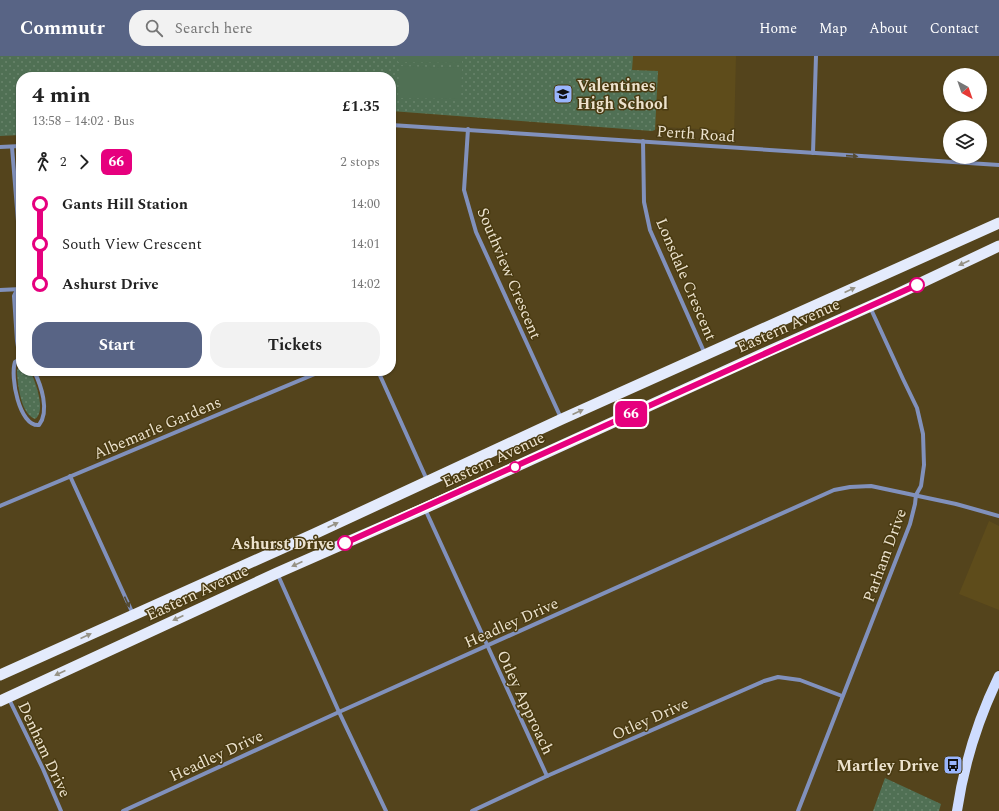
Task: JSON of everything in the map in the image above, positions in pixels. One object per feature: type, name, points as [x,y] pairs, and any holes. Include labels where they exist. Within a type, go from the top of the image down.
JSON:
[{"type":"highway","name":"Eastern Avenue","points":[[0,675],[428,482],[562,419],[999,223]]},
{"type":"highway","name":"Eastern Avenue","points":[[4,699],[277,573],[425,508],[999,246]]},
{"type":"main road","points":[[957,811],[967,759],[988,700],[999,676]]},
{"type":"street","points":[[813,153],[816,56]]},
{"type":"street","name":"Perth Road","points":[[396,125],[999,165]]},
{"type":"street","name":"Southview Crescent","points":[[468,129],[464,190],[476,232],[562,419]]},
{"type":"street","name":"Lonsdale Crescent","points":[[643,141],[644,202],[650,230],[706,355]]},
{"type":"street","points":[[12,147],[16,212]]},
{"type":"street","points":[[0,148],[16,147]]},
{"type":"street","points":[[0,290],[16,289]]},
{"type":"street","points":[[16,293],[14,296],[16,326]]},
{"type":"street","name":"Parham Drive","points":[[798,811],[910,524],[924,464],[923,434],[917,408],[870,306]]},
{"type":"street","points":[[16,362],[13,371],[20,408],[30,423],[39,425],[42,421],[44,413],[40,387],[36,376]]},
{"type":"street","name":"Albemarle Gardens","points":[[0,506],[310,376]]},
{"type":"street","points":[[380,376],[428,482]]},
{"type":"street","points":[[70,476],[133,615]]},
{"type":"street","name":"Headley Drive","points":[[123,811],[339,712],[834,490],[850,487],[871,486],[956,504],[999,516]]},
{"type":"street","name":"Otley Approach","points":[[425,508],[547,776]]},
{"type":"street","points":[[277,573],[339,712],[386,811]]},
{"type":"street","name":"Otley Drive","points":[[472,811],[547,776],[771,679],[778,677],[800,680],[842,696]]},
{"type":"street","name":"Denham Drive","points":[[4,699],[43,768],[61,811]]},
{"type":"shaded area","name":"Valentines High School","points":[[373,56],[736,56],[734,137],[721,136],[717,130],[662,127],[652,131],[396,111],[396,72],[387,72]]},
{"type":"shaded area","points":[[989,521],[999,526],[999,610],[959,594]]},
{"type":"green space","name":"Valentines High School","points":[[0,56],[633,56],[632,70],[658,71],[655,130],[652,131],[396,111],[396,72],[16,72],[16,135],[0,136]]},
{"type":"green space","points":[[399,56],[462,56],[462,63],[398,62]]},
{"type":"green space","points":[[399,66],[462,68],[461,99],[398,98]]},
{"type":"green space","points":[[17,376],[32,376],[40,403],[40,410],[35,419],[26,412],[23,406]]},
{"type":"green space","points":[[885,778],[941,804],[939,811],[873,811]]},
{"type":"bus line","name":"66","points":[[345,543],[917,285]]},
{"type":"place","name":"Valentines High School","points":[[563,94]]},
{"type":"place","name":"Ashurst Drive","points":[[345,543]]},
{"type":"place","name":"Martley Drive","points":[[953,765]]}]
